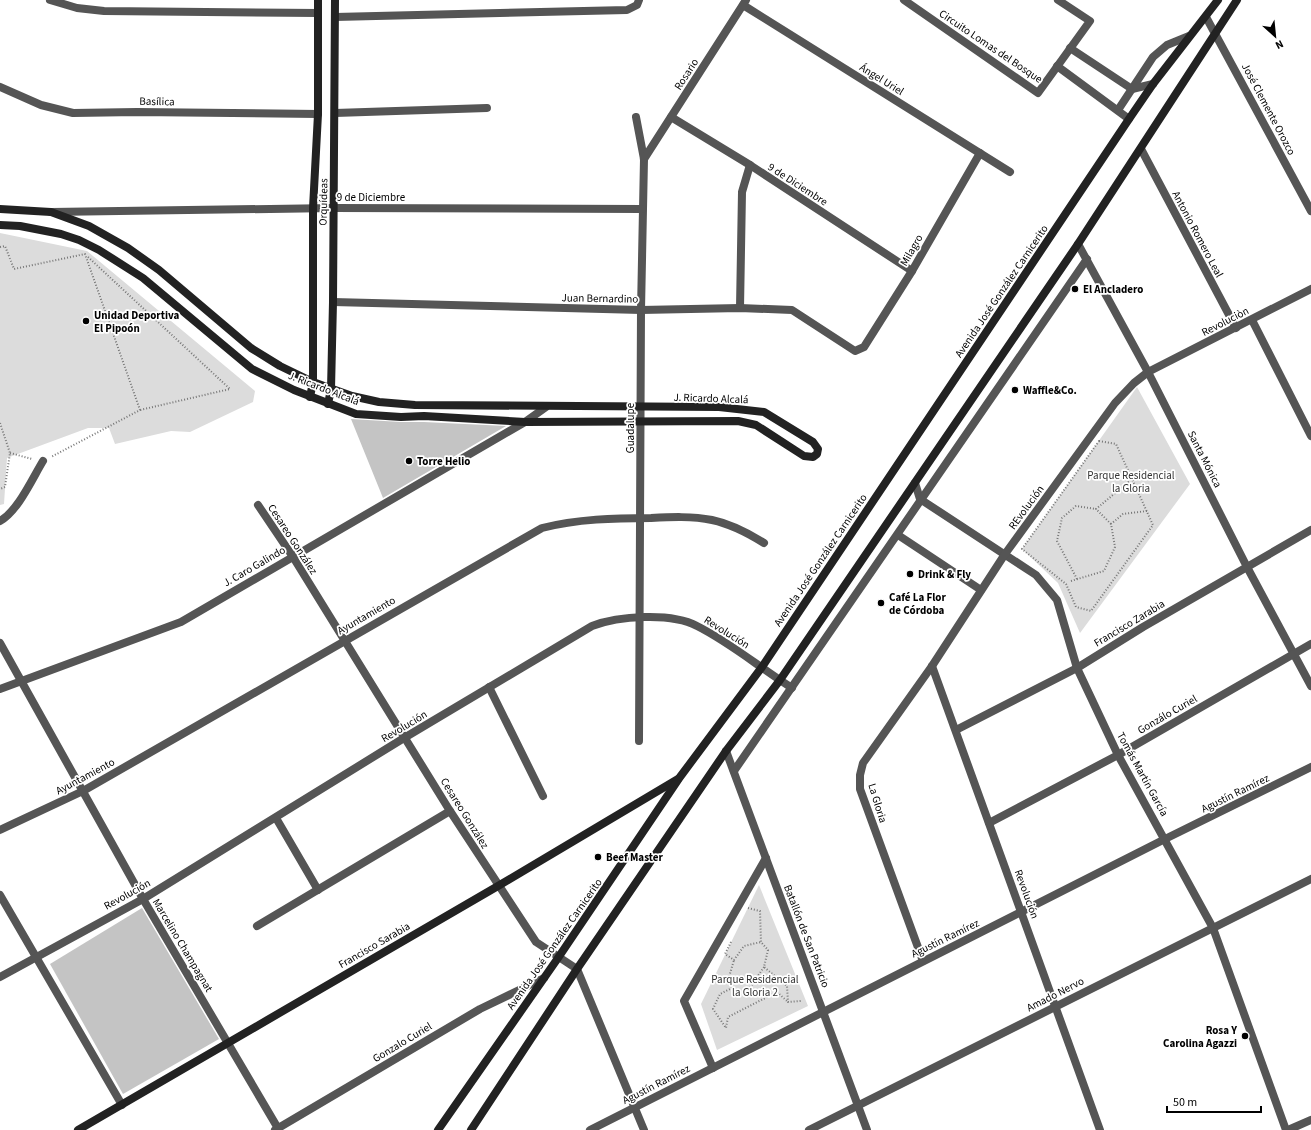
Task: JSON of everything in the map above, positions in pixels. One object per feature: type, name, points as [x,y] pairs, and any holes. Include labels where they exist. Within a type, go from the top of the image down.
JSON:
[{"type":"street","points":[[50,0],[77,8],[104,11],[318,13]]},
{"type":"street","name":"Orquídeas","points":[[310,396],[313,382],[313,208],[318,114],[318,0]]},
{"type":"street","name":"Orquídeas","points":[[328,404],[331,389],[333,302],[335,0]]},
{"type":"street","points":[[335,17],[627,10],[636,5],[639,0]]},
{"type":"street","name":"Circuito Lomas del Bosque","points":[[904,0],[1038,93],[1090,21],[1058,0]]},
{"type":"street","name":"Avenida José González Carnicerito","points":[[438,1130],[558,958],[680,777],[762,667],[1153,84],[1218,0]]},
{"type":"street","points":[[471,1130],[577,969],[726,751],[780,680],[1078,244],[1237,0]]},
{"type":"street","name":"Rosario","points":[[644,159],[745,2]]},
{"type":"street","name":"Ángel Uriel","points":[[745,2],[1010,172]]},
{"type":"street","name":"José Clemente Orozco","points":[[1206,17],[1311,211]]},
{"type":"street","points":[[1118,110],[1153,57],[1167,44],[1189,36]]},
{"type":"street","points":[[1070,48],[1132,88],[1153,84]]},
{"type":"street","name":"Circuito Lomas del Bosque","points":[[1057,66],[1129,119]]},
{"type":"street","name":"Basílica","points":[[0,87],[42,105],[73,113],[137,112],[318,114]]},
{"type":"street","points":[[335,113],[487,108]]},
{"type":"street","name":"Guadalupe","points":[[636,117],[644,159],[641,310],[642,421],[639,741]]},
{"type":"street","name":"9 de Diciembre","points":[[671,117],[750,165],[912,272]]},
{"type":"street","name":"Antonio Romero Leal","points":[[1141,149],[1236,328]]},
{"type":"street","name":"Milagro","points":[[855,351],[864,347],[912,272],[980,153]]},
{"type":"street","points":[[740,308],[742,192],[750,165]]},
{"type":"street","name":"9 de Diciembre","points":[[51,212],[313,208],[642,209]]},
{"type":"street","name":"J. Ricardo Alcalá","points":[[0,209],[51,212],[90,226],[128,248],[159,270],[251,348],[280,366],[331,389],[379,402],[408,405],[641,408],[719,407],[764,412],[813,442],[818,449],[817,454],[813,457],[804,456],[756,425],[738,421],[525,422],[356,414],[328,404],[252,369],[143,278],[99,250],[80,240],[61,234],[20,226],[0,225]]},
{"type":"street","name":"Santa Mónica","points":[[1078,244],[1148,372],[1311,686]]},
{"type":"street","points":[[734,771],[898,534],[920,499],[1087,259]]},
{"type":"street","name":"Revoluciòn","points":[[1148,372],[1311,289]]},
{"type":"street","name":"Juan Bernardino","points":[[333,302],[641,310],[740,308],[792,310],[855,351]]},
{"type":"street","points":[[1252,320],[1311,436]]},
{"type":"street","name":"REvolución","points":[[932,666],[1005,554],[1115,403],[1134,383],[1148,372]]},
{"type":"street","name":"J. Caro Galindo","points":[[0,689],[181,622],[525,422],[546,407]]},
{"type":"street","points":[[0,521],[7,518],[17,504],[42,461]]},
{"type":"street","points":[[915,483],[920,499]]},
{"type":"street","name":"Tomás Martín García","points":[[920,499],[1036,575],[1057,600],[1077,668],[1118,755],[1213,928],[1287,1130]]},
{"type":"street","name":"Cesareo González","points":[[258,505],[293,557],[450,811],[536,942],[558,958],[577,969]]},
{"type":"street","name":"Ayuntamiento","points":[[0,830],[84,791],[542,528],[567,522],[689,517],[712,520],[749,534],[764,544]]},
{"type":"street","name":"Francisco Zarabia","points":[[956,730],[1077,668],[1143,627],[1311,530]]},
{"type":"street","points":[[898,534],[981,590]]},
{"type":"street","name":"Revolución","points":[[0,977],[143,899],[404,738],[592,626],[606,621],[641,618],[673,618],[696,625],[792,688]]},
{"type":"street","name":"Marcelino Champagnat","points":[[0,643],[20,682],[84,791],[143,899],[277,1129]]},
{"type":"street","name":"Gonzálo Curiel","points":[[989,823],[1118,755],[1311,644]]},
{"type":"street","name":"Revolución","points":[[932,666],[1100,1130]]},
{"type":"street","name":"La Gloria","points":[[922,961],[860,789],[860,775],[863,763],[932,666]]},
{"type":"street","points":[[489,687],[543,796]]},
{"type":"street","name":"Batallón de San Patricio","points":[[726,751],[867,1130]]},
{"type":"street","name":"Agustín Ramírez","points":[[590,1130],[922,961],[1311,767]]},
{"type":"street","name":"Francisco Sarabia","points":[[78,1130],[498,886],[680,777]]},
{"type":"street","points":[[257,926],[450,811]]},
{"type":"street","points":[[276,818],[318,890]]},
{"type":"street","points":[[713,1068],[684,1001],[766,858]]},
{"type":"street","name":"Amado Nervo","points":[[809,1130],[1311,879]]},
{"type":"street","points":[[0,895],[122,1104]]},
{"type":"street","points":[[577,969],[644,1130]]},
{"type":"street","name":"Gonzalo Curiel","points":[[277,1129],[480,1009],[544,978]]},
{"type":"street","points":[[1287,1130],[1311,1120]]},
{"type":"path","points":[[0,247],[5,246],[14,269],[85,254]]},
{"type":"path","points":[[85,254],[140,410]]},
{"type":"path","points":[[10,453],[42,461],[140,410],[230,389],[85,254]]},
{"type":"path","points":[[0,423],[10,453],[5,487],[0,489]]},
{"type":"path","points":[[1099,441],[1116,444],[1132,479],[1153,525],[1091,611],[1076,607],[1066,584],[1022,549],[1099,441]]},
{"type":"path","points":[[1096,509],[1132,479]]},
{"type":"path","points":[[1071,581],[1104,571],[1115,547],[1110,524],[1096,509],[1076,506],[1062,518],[1057,541],[1077,579]]},
{"type":"path","points":[[1110,524],[1123,514],[1147,511]]},
{"type":"path","points":[[744,914],[748,908],[760,911],[761,942],[768,950],[764,967],[749,989],[737,995],[732,988],[730,977],[734,960],[744,946],[761,942]]},
{"type":"path","points":[[731,941],[725,954],[734,960]]},
{"type":"path","points":[[764,967],[787,986],[788,1002]]},
{"type":"path","points":[[732,988],[720,994],[713,1009],[726,1028],[728,1017],[777,992],[788,1002],[801,1001]]},
{"type":"green space","name":"Unidad Deportiva El Pipoón","points":[[0,233],[87,251],[255,391],[253,402],[190,432],[171,431],[115,444],[109,428],[88,428],[7,458],[4,504],[0,505]]},
{"type":"green space","name":"Parque Residencial la Gloria","points":[[1137,387],[1190,484],[1080,633],[1058,583],[1022,549]]},
{"type":"green space","name":"Parque Residencial la Gloria 2","points":[[759,885],[808,1006],[717,1050],[701,1004]]},
{"type":"building","name":"Torre Helio","points":[[351,419],[401,422],[506,426],[383,498]]},
{"type":"building","points":[[142,908],[219,1039],[123,1094],[50,964]]},
{"type":"place","name":"El Ancladero","points":[[1075,289]]},
{"type":"place","name":"Unidad Deportiva El Pipoón","points":[[86,321]]},
{"type":"place","name":"Waffle&Co.","points":[[1015,390]]},
{"type":"place","name":"Torre Helio","points":[[409,461]]},
{"type":"place","name":"Drink & Fly","points":[[910,574]]},
{"type":"place","name":"Café La Flor de Córdoba","points":[[881,603]]},
{"type":"place","name":"Beef Master","points":[[598,857]]},
{"type":"place","name":"Rosa Y Carolina Agazzi","points":[[1245,1036]]}]
